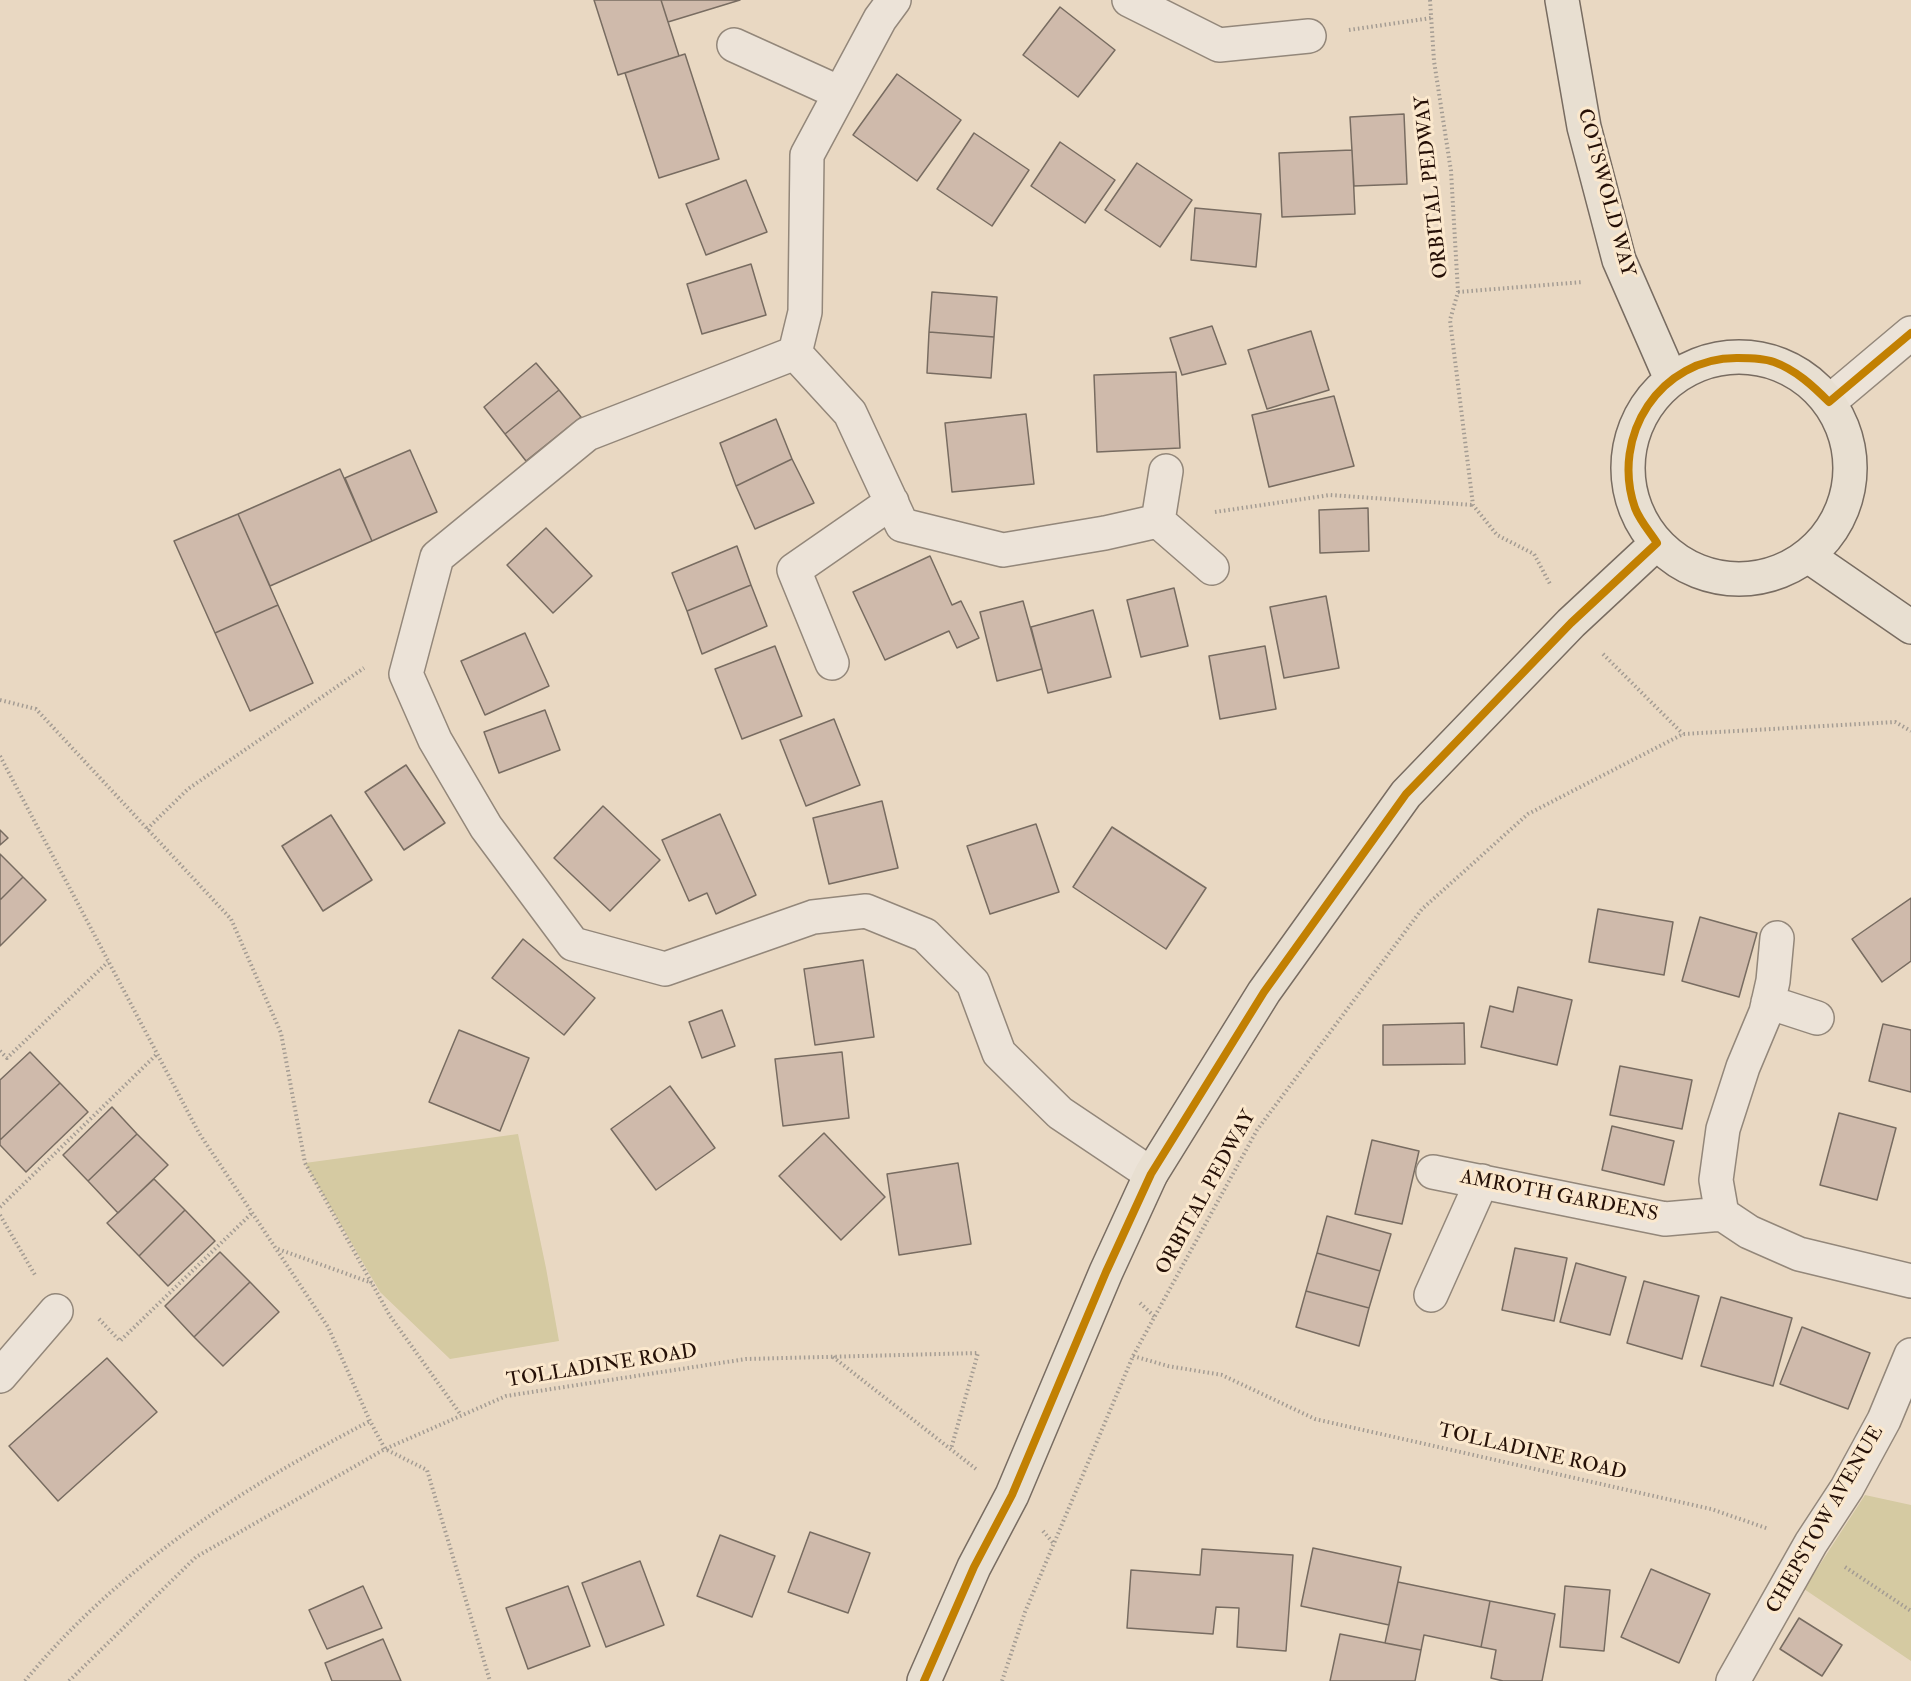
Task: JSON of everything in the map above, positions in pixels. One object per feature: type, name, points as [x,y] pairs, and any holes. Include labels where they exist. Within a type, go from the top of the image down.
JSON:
[{"type":"main road","name":"COTSWOLD WAY","points":[[1562,0],[1584,127],[1618,260],[1671,379]]},
{"type":"main road","points":[[1737,356],[1772,361],[1803,376],[1828,402],[1844,432],[1851,466],[1846,500],[1831,531],[1808,556],[1779,573],[1746,579],[1713,576],[1683,564],[1657,543],[1637,512],[1628,477],[1631,440],[1646,406],[1671,379],[1702,362],[1737,356]]},
{"type":"main road","points":[[924,1681],[974,1567],[1012,1495],[1150,1174],[1264,992],[1406,794],[1571,623],[1657,543]]},
{"type":"main road","points":[[1808,556],[1911,627]]},
{"type":"street","points":[[795,353],[805,312],[807,155],[880,19],[894,0]]},
{"type":"street","points":[[1130,0],[1219,45],[1309,36]]},
{"type":"street","points":[[734,45],[840,93]]},
{"type":"street","points":[[1828,402],[1911,333]]},
{"type":"street","points":[[795,353],[850,413],[902,525],[1003,550],[1105,533],[1158,521]]},
{"type":"street","points":[[795,353],[587,434],[437,557],[406,674],[435,740],[486,827],[573,944],[665,969],[813,917],[866,910],[925,935],[973,983],[999,1053],[1060,1113],[1150,1174]]},
{"type":"street","points":[[1158,521],[1166,471]]},
{"type":"street","points":[[832,663],[794,570],[892,502]]},
{"type":"street","points":[[1158,521],[1212,568]]},
{"type":"street","points":[[1777,938],[1773,981],[1766,1012],[1743,1066],[1723,1129],[1716,1180],[1722,1214],[1749,1232],[1799,1254],[1911,1281]]},
{"type":"street","points":[[1768,1002],[1817,1018]]},
{"type":"street","name":"AMROTH GARDENS","points":[[1433,1172],[1665,1219],[1722,1214]]},
{"type":"street","points":[[1431,1295],[1482,1181]]},
{"type":"street","points":[[0,1376],[56,1311]]},
{"type":"street","name":"CHEPSTOW AVENUE","points":[[1733,1681],[1884,1420],[1911,1355]]},
{"type":"path","name":"ORBITAL PEDWAY","points":[[1430,0],[1434,61],[1450,171],[1458,292],[1449,320],[1473,506]]},
{"type":"path","points":[[1309,36],[1431,18]]},
{"type":"path","points":[[1458,292],[1627,279]]},
{"type":"path","points":[[1158,521],[1330,495],[1473,506],[1497,535],[1534,554]]},
{"type":"path","points":[[147,829],[188,789],[417,632]]},
{"type":"path","points":[[0,700],[36,709],[231,919],[281,1033],[305,1163],[390,1316],[461,1415]]},
{"type":"path","name":"ORBITAL PEDWAY","points":[[1002,1681],[1025,1612],[1133,1356],[1257,1130],[1422,909],[1528,814],[1683,734],[1895,722],[1911,731]]},
{"type":"path","points":[[0,756],[199,1133],[328,1326],[370,1422],[385,1449],[427,1470],[490,1681]]},
{"type":"path","points":[[0,1051],[7,1058],[108,962]]},
{"type":"path","points":[[0,1207],[157,1054]]},
{"type":"path","points":[[0,1215],[56,1311],[96,1317],[120,1341],[252,1213]]},
{"type":"path","points":[[277,1249],[372,1283]]},
{"type":"path","name":"TOLLADINE ROAD","points":[[69,1681],[196,1557],[385,1449],[506,1396],[746,1359],[978,1353],[951,1449],[833,1357]]},
{"type":"path","name":"TOLLADINE ROAD","points":[[1133,1356],[1168,1366],[1222,1375],[1315,1419],[1711,1509],[1811,1543],[1911,1611]]},
{"type":"path","points":[[25,1681],[44,1658],[115,1588],[167,1546],[228,1503],[311,1453],[370,1422]]},
{"type":"shaded area","points":[[518,1134],[559,1341],[450,1359],[380,1292],[305,1163]]},
{"type":"shaded area","points":[[1865,1495],[1911,1505],[1911,1661],[1804,1589]]},
{"type":"building","points":[[594,0],[661,0],[679,56],[618,75]]},
{"type":"building","points":[[661,0],[740,0],[668,22]]},
{"type":"building","points":[[1060,7],[1115,50],[1078,97],[1023,55]]},
{"type":"building","points":[[685,54],[719,159],[659,178],[625,73]]},
{"type":"building","points":[[897,74],[961,120],[917,181],[853,135]]},
{"type":"building","points":[[1404,114],[1407,184],[1354,186],[1350,117]]},
{"type":"building","points":[[974,133],[1029,170],[992,226],[937,189]]},
{"type":"building","points":[[1060,142],[1115,180],[1085,223],[1031,186]]},
{"type":"building","points":[[1352,150],[1355,214],[1282,217],[1279,153]]},
{"type":"building","points":[[1137,163],[1192,200],[1160,247],[1105,210]]},
{"type":"building","points":[[746,180],[767,232],[706,255],[686,204]]},
{"type":"building","points":[[1195,208],[1261,214],[1256,267],[1191,260]]},
{"type":"building","points":[[751,264],[766,315],[702,334],[687,284]]},
{"type":"building","points":[[932,292],[997,297],[994,337],[929,332]]},
{"type":"building","points":[[1212,326],[1226,364],[1182,375],[1170,338]]},
{"type":"building","points":[[1311,331],[1329,390],[1267,409],[1248,350]]},
{"type":"building","points":[[929,332],[994,337],[991,378],[927,373]]},
{"type":"building","points":[[536,363],[559,390],[505,434],[484,407]]},
{"type":"building","points":[[1176,372],[1180,448],[1097,452],[1094,375]]},
{"type":"building","points":[[559,390],[581,417],[526,461],[505,434]]},
{"type":"building","points":[[1334,396],[1354,466],[1269,487],[1252,415]]},
{"type":"building","points":[[1026,414],[1034,484],[952,492],[945,423]]},
{"type":"building","points":[[776,419],[792,459],[736,486],[720,443]]},
{"type":"building","points":[[410,450],[437,512],[372,541],[345,478]]},
{"type":"building","points":[[792,459],[814,503],[755,529],[736,486]]},
{"type":"building","points":[[340,469],[372,541],[270,586],[238,514]]},
{"type":"building","points":[[1368,508],[1369,551],[1320,553],[1319,510]]},
{"type":"building","points":[[238,514],[278,605],[215,633],[174,541]]},
{"type":"building","points":[[546,528],[592,576],[553,613],[507,565]]},
{"type":"building","points":[[737,546],[751,585],[687,611],[672,573]]},
{"type":"building","points":[[930,556],[952,605],[961,601],[979,638],[957,648],[949,631],[885,660],[853,592]]},
{"type":"building","points":[[751,585],[767,626],[702,654],[687,611]]},
{"type":"building","points":[[1174,588],[1188,646],[1141,657],[1127,600]]},
{"type":"building","points":[[1326,596],[1339,668],[1284,678],[1270,607]]},
{"type":"building","points":[[1023,601],[1042,669],[997,681],[980,612]]},
{"type":"building","points":[[278,605],[313,683],[250,711],[215,633]]},
{"type":"building","points":[[1093,610],[1111,677],[1048,693],[1031,627]]},
{"type":"building","points":[[525,633],[549,686],[485,715],[461,661]]},
{"type":"building","points":[[775,646],[802,716],[742,739],[715,669]]},
{"type":"building","points":[[1265,646],[1276,709],[1220,719],[1209,656]]},
{"type":"building","points":[[545,710],[560,750],[499,773],[484,732]]},
{"type":"building","points":[[834,719],[860,785],[806,806],[780,740]]},
{"type":"building","points":[[406,765],[445,823],[404,850],[365,792]]},
{"type":"building","points":[[882,801],[898,868],[829,884],[813,818]]},
{"type":"building","points":[[603,806],[660,860],[610,911],[554,858]]},
{"type":"building","points":[[720,814],[756,895],[716,914],[707,893],[689,901],[662,840]]},
{"type":"building","points":[[331,815],[372,880],[323,911],[282,846]]},
{"type":"building","points":[[1036,824],[1059,892],[990,914],[967,846]]},
{"type":"building","points":[[1112,827],[1206,888],[1166,949],[1073,887]]},
{"type":"building","points":[[0,830],[8,838],[0,845]]},
{"type":"building","points":[[0,854],[23,877],[0,900]]},
{"type":"building","points":[[23,877],[46,900],[0,946],[0,900]]},
{"type":"building","points":[[1911,898],[1911,961],[1882,982],[1852,939]]},
{"type":"building","points":[[1598,909],[1673,922],[1664,975],[1589,962]]},
{"type":"building","points":[[1700,917],[1757,933],[1739,997],[1682,981]]},
{"type":"building","points":[[523,939],[595,998],[564,1035],[492,978]]},
{"type":"building","points":[[863,960],[874,1037],[815,1045],[804,969]]},
{"type":"building","points":[[1518,987],[1572,1000],[1557,1065],[1481,1047],[1490,1006],[1513,1012]]},
{"type":"building","points":[[722,1010],[735,1046],[702,1058],[689,1022]]},
{"type":"building","points":[[1464,1023],[1465,1064],[1383,1065],[1383,1025]]},
{"type":"building","points":[[1883,1024],[1911,1030],[1911,1092],[1869,1081]]},
{"type":"building","points":[[459,1030],[529,1058],[500,1131],[429,1102]]},
{"type":"building","points":[[30,1052],[60,1083],[0,1140],[0,1080]]},
{"type":"building","points":[[842,1052],[849,1118],[783,1126],[775,1059]]},
{"type":"building","points":[[1620,1066],[1692,1080],[1682,1129],[1610,1115]]},
{"type":"building","points":[[60,1083],[88,1112],[26,1172],[0,1145],[0,1140]]},
{"type":"building","points":[[670,1086],[715,1148],[656,1190],[611,1129]]},
{"type":"building","points":[[112,1107],[137,1134],[88,1181],[63,1155]]},
{"type":"building","points":[[1839,1113],[1896,1128],[1877,1200],[1820,1185]]},
{"type":"building","points":[[1612,1126],[1674,1141],[1664,1185],[1602,1170]]},
{"type":"building","points":[[824,1133],[885,1197],[841,1240],[779,1176]]},
{"type":"building","points":[[137,1134],[168,1165],[118,1213],[88,1181]]},
{"type":"building","points":[[1372,1140],[1419,1151],[1402,1224],[1355,1214]]},
{"type":"building","points":[[958,1163],[971,1244],[899,1255],[887,1174]]},
{"type":"building","points":[[154,1179],[185,1210],[139,1256],[107,1223]]},
{"type":"building","points":[[185,1210],[215,1241],[168,1286],[139,1256]]},
{"type":"building","points":[[1327,1216],[1391,1234],[1380,1271],[1317,1253]]},
{"type":"building","points":[[1515,1248],[1567,1258],[1554,1321],[1502,1310]]},
{"type":"building","points":[[220,1252],[250,1282],[194,1337],[165,1306]]},
{"type":"building","points":[[1317,1253],[1380,1271],[1369,1308],[1306,1291]]},
{"type":"building","points":[[1576,1263],[1626,1277],[1610,1335],[1560,1322]]},
{"type":"building","points":[[1644,1281],[1699,1296],[1682,1359],[1627,1343]]},
{"type":"building","points":[[250,1282],[279,1312],[223,1366],[194,1337]]},
{"type":"building","points":[[1306,1291],[1369,1308],[1359,1346],[1296,1327]]},
{"type":"building","points":[[1721,1297],[1792,1318],[1773,1386],[1701,1366]]},
{"type":"building","points":[[1802,1327],[1870,1353],[1848,1409],[1780,1384]]},
{"type":"building","points":[[107,1358],[157,1412],[58,1501],[9,1446]]},
{"type":"building","points":[[810,1532],[870,1553],[848,1613],[788,1592]]},
{"type":"building","points":[[720,1535],[775,1556],[752,1617],[697,1596]]},
{"type":"building","points":[[1313,1548],[1401,1567],[1389,1625],[1301,1606]]},
{"type":"building","points":[[1202,1549],[1293,1555],[1286,1651],[1237,1647],[1239,1608],[1216,1607],[1213,1634],[1127,1628],[1131,1570],[1200,1575]]},
{"type":"building","points":[[640,1561],[664,1625],[606,1647],[582,1583]]},
{"type":"building","points":[[1651,1569],[1710,1594],[1679,1663],[1621,1637]]},
{"type":"building","points":[[1398,1582],[1490,1601],[1481,1647],[1424,1635],[1421,1650],[1385,1643]]},
{"type":"building","points":[[363,1586],[382,1628],[327,1649],[309,1610]]},
{"type":"building","points":[[568,1586],[590,1646],[528,1669],[506,1608]]},
{"type":"building","points":[[1565,1586],[1610,1590],[1604,1651],[1560,1647]]},
{"type":"building","points":[[1490,1601],[1555,1614],[1542,1681],[1503,1681],[1491,1678],[1496,1650],[1481,1647]]},
{"type":"building","points":[[1799,1618],[1842,1645],[1822,1676],[1780,1649]]},
{"type":"building","points":[[1340,1634],[1421,1650],[1415,1681],[1330,1681]]},
{"type":"building","points":[[383,1639],[401,1681],[332,1681],[325,1663]]},
{"type":"transit line","points":[[924,1681],[974,1567],[1012,1495],[1106,1272],[1151,1174],[1264,992],[1406,794],[1571,623],[1657,543],[1637,513],[1629,481],[1630,454],[1636,429],[1648,406],[1665,386],[1685,371],[1710,361],[1738,358],[1765,360],[1782,365],[1804,379],[1829,402],[1911,333]]}]
